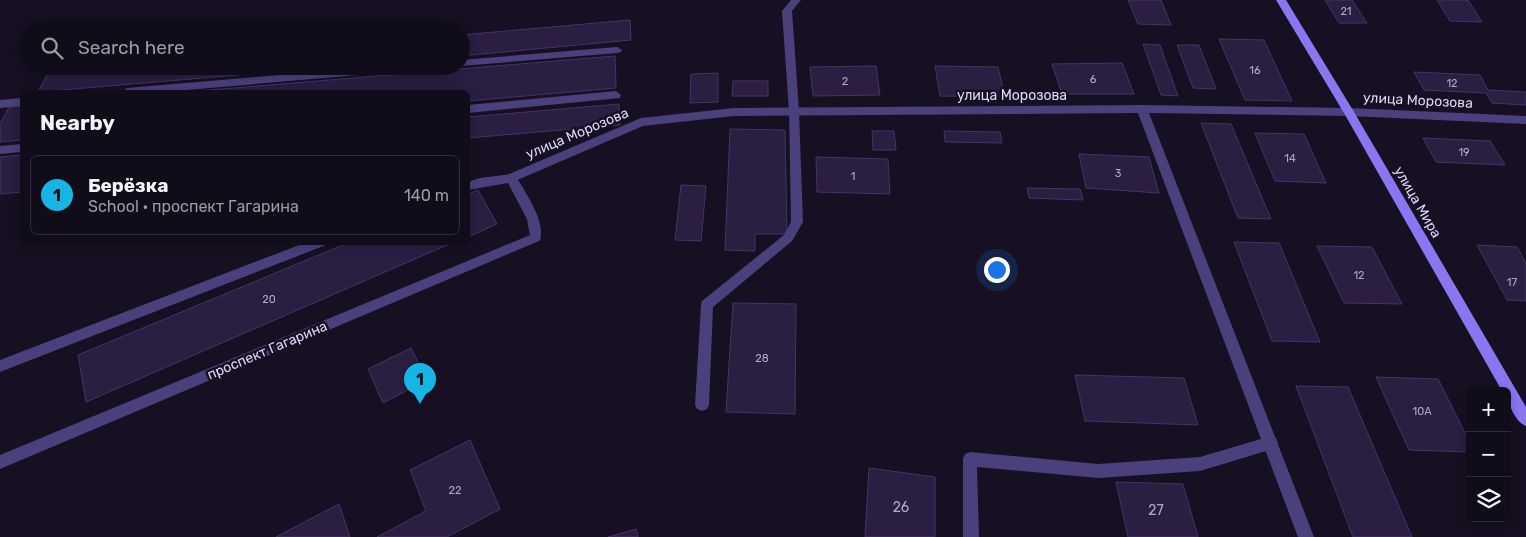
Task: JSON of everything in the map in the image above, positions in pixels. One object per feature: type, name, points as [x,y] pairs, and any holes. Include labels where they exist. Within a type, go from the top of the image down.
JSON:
[{"type":"street","points":[[702,406],[707,305],[788,238],[797,222],[794,112],[787,10],[796,0]]},
{"type":"street","name":"улица Мира","points":[[1281,0],[1349,112],[1526,420]]},
{"type":"street","points":[[470,62],[617,50]]},
{"type":"street","points":[[150,90],[324,75]]},
{"type":"street","points":[[470,109],[616,96]]},
{"type":"street","points":[[0,104],[20,102]]},
{"type":"street","points":[[1142,109],[1306,537]]},
{"type":"street","name":"улица Морозова","points":[[470,185],[480,182],[511,178],[641,122],[734,112],[1142,109],[1349,112],[1526,120]]},
{"type":"street","points":[[0,150],[20,148]]},
{"type":"street","name":"проспект Гагарина","points":[[0,462],[535,238],[533,219],[511,178]]},
{"type":"street","points":[[0,366],[314,245]]},
{"type":"street","points":[[971,537],[970,459],[1098,471],[1200,464],[1271,443]]},
{"type":"building","points":[[1128,0],[1161,0],[1171,25],[1138,24]]},
{"type":"building","points":[[1325,0],[1352,0],[1367,23],[1339,23]]},
{"type":"building","points":[[1437,0],[1468,0],[1482,22],[1450,21]]},
{"type":"building","points":[[630,20],[631,40],[470,55],[470,34]]},
{"type":"building","points":[[1219,39],[1264,40],[1292,101],[1245,100]]},
{"type":"building","points":[[1143,44],[1160,45],[1178,96],[1161,95]]},
{"type":"building","points":[[1177,45],[1199,45],[1216,89],[1193,88]]},
{"type":"building","points":[[615,56],[616,88],[470,101],[470,90],[210,90],[389,75],[470,75],[470,68]]},
{"type":"building","points":[[1122,63],[1134,94],[1062,94],[1052,64]]},
{"type":"building","points":[[876,66],[880,95],[813,96],[810,67]]},
{"type":"building","points":[[935,66],[998,67],[1005,97],[940,96]]},
{"type":"building","points":[[1414,72],[1480,75],[1488,90],[1526,92],[1526,105],[1492,103],[1486,93],[1424,90]]},
{"type":"building","points":[[718,73],[718,102],[690,103],[691,74]]},
{"type":"building","points":[[47,75],[238,75],[62,90],[39,90]]},
{"type":"building","points":[[733,81],[768,81],[768,96],[732,96]]},
{"type":"building","points":[[619,104],[620,125],[470,138],[470,117]]},
{"type":"building","points":[[20,106],[20,140],[0,142],[0,124],[9,107]]},
{"type":"building","points":[[1201,123],[1231,124],[1271,219],[1238,218]]},
{"type":"building","points":[[730,129],[785,130],[787,234],[755,234],[755,251],[725,250]]},
{"type":"building","points":[[872,131],[894,131],[896,150],[873,150]]},
{"type":"building","points":[[944,131],[1000,132],[1002,143],[945,142]]},
{"type":"building","points":[[1255,133],[1304,134],[1326,183],[1275,181]]},
{"type":"building","points":[[1423,138],[1490,141],[1505,165],[1436,162]]},
{"type":"building","points":[[1079,154],[1149,157],[1159,193],[1086,188]]},
{"type":"building","points":[[20,155],[20,192],[0,194],[0,157]]},
{"type":"building","points":[[816,157],[888,159],[890,194],[817,192]]},
{"type":"building","points":[[681,185],[706,186],[701,241],[675,240]]},
{"type":"building","points":[[1027,188],[1080,189],[1083,200],[1029,198]]},
{"type":"building","points":[[478,190],[497,224],[470,236],[470,193]]},
{"type":"building","points":[[1234,242],[1279,243],[1320,342],[1272,341]]},
{"type":"building","points":[[343,245],[447,245],[86,402],[78,355]]},
{"type":"building","points":[[1477,245],[1517,247],[1526,263],[1526,301],[1507,300]]},
{"type":"building","points":[[1317,246],[1372,247],[1402,304],[1344,303]]},
{"type":"building","points":[[733,303],[796,304],[795,414],[726,412]]},
{"type":"building","points":[[411,348],[427,380],[383,403],[368,369]]},
{"type":"building","points":[[1075,375],[1184,378],[1198,425],[1085,421]]},
{"type":"building","points":[[1376,377],[1438,379],[1466,435],[1466,452],[1409,450]]},
{"type":"building","points":[[1296,386],[1348,387],[1412,537],[1353,537]]},
{"type":"building","points":[[470,440],[500,509],[447,537],[377,537],[426,511],[410,470]]},
{"type":"building","points":[[869,468],[935,477],[935,537],[865,537]]},
{"type":"building","points":[[1116,482],[1183,484],[1198,537],[1128,537]]},
{"type":"building","points":[[339,504],[350,537],[276,537]]},
{"type":"building","points":[[636,529],[638,537],[608,537]]},
{"type":"place","name":"Берёзка","points":[[420,404]]}]
